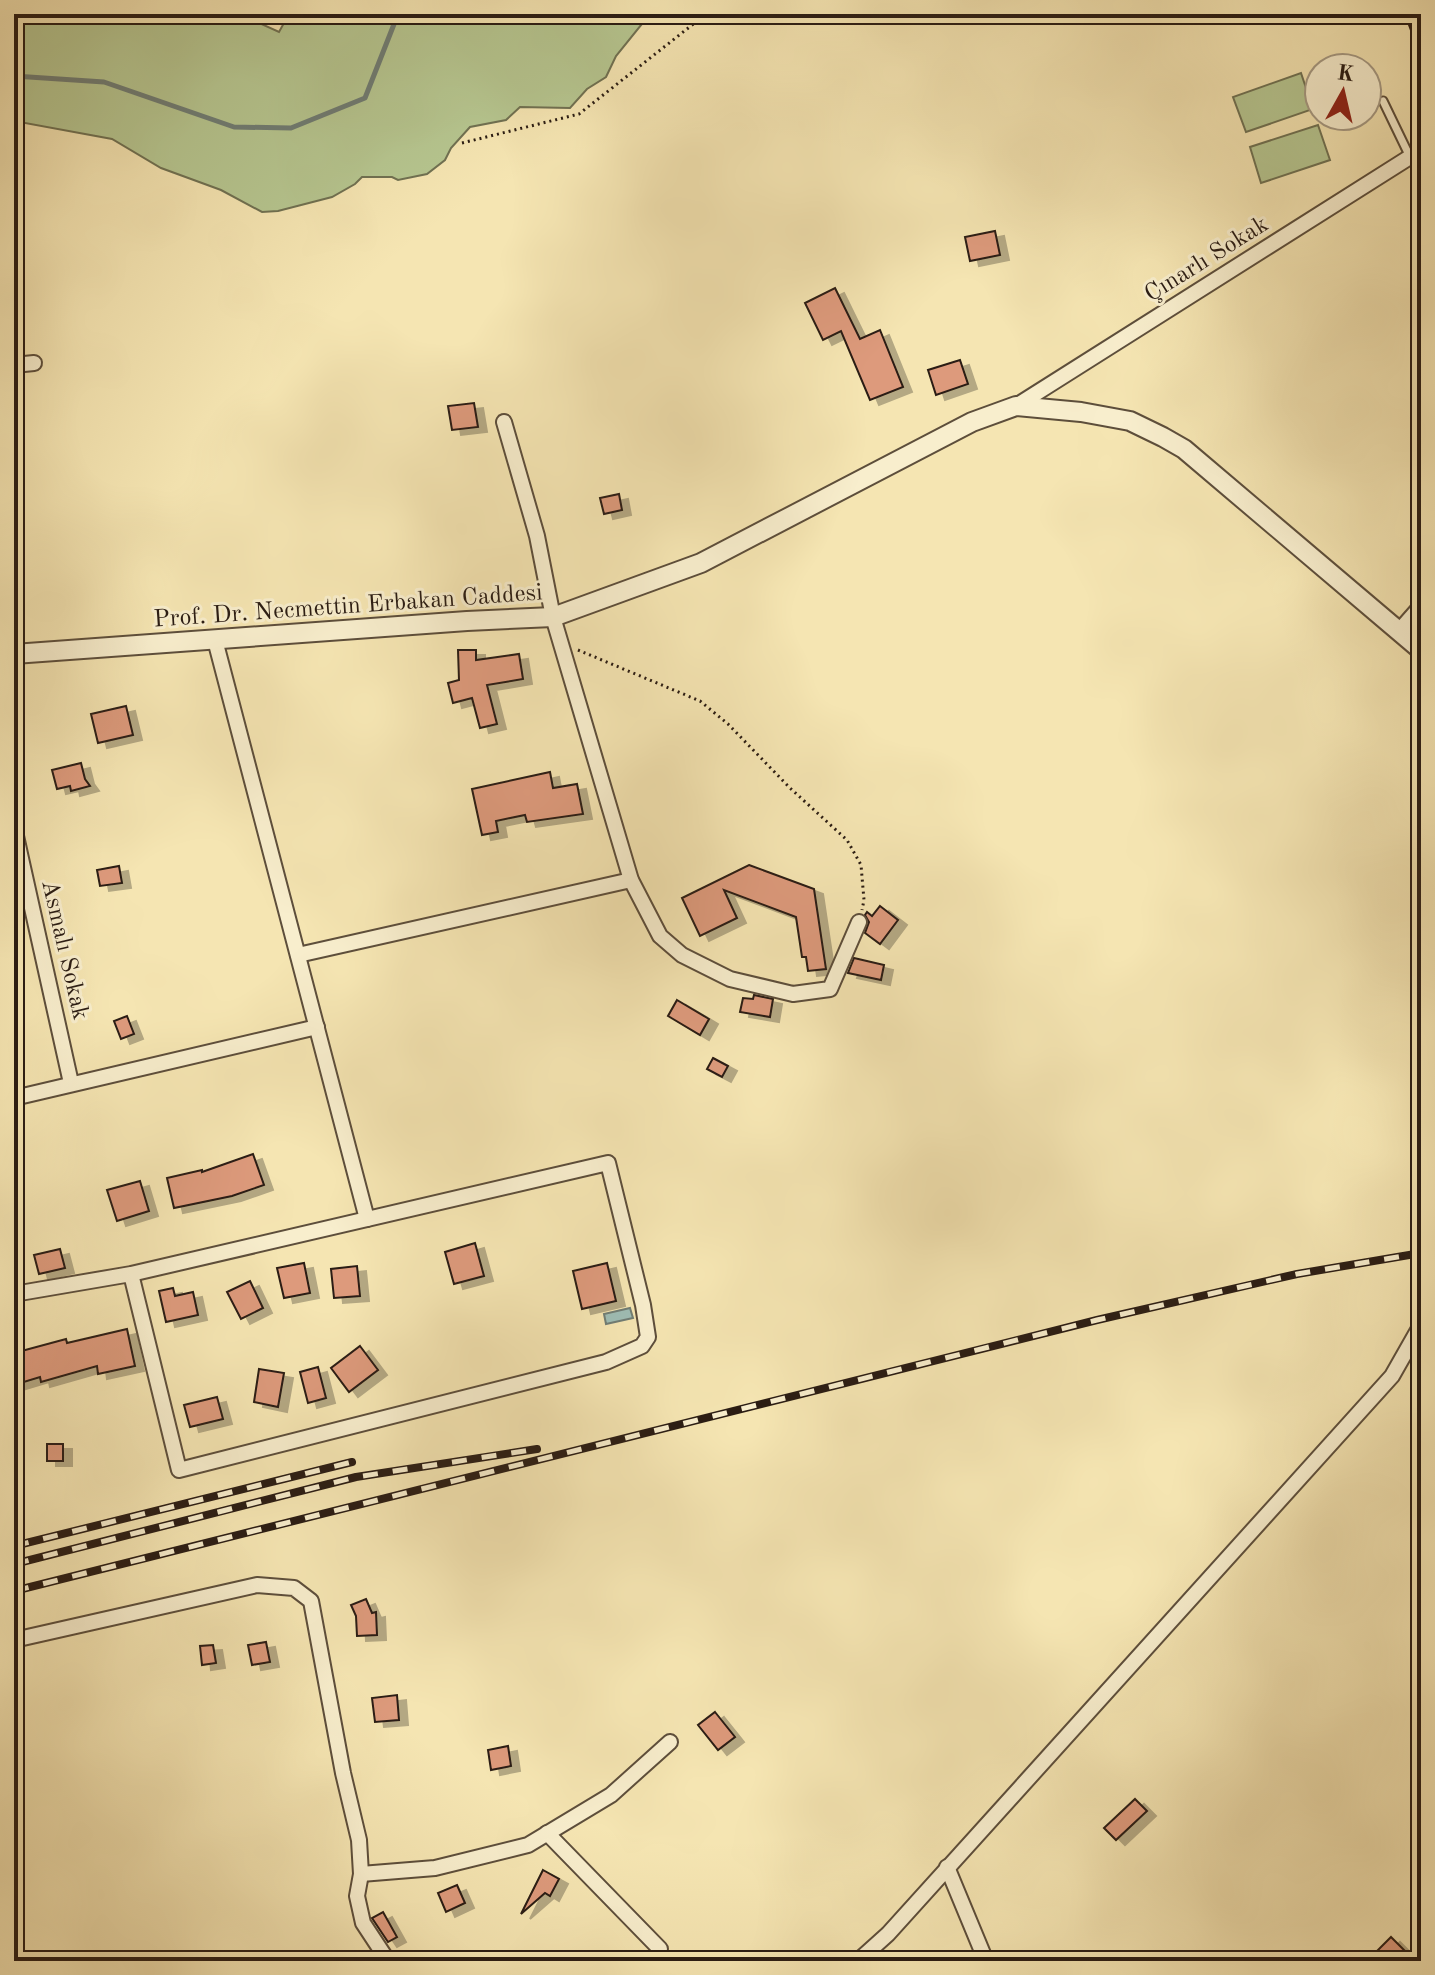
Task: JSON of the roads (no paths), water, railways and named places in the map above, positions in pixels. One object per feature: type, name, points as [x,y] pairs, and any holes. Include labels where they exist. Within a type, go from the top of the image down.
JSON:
[{"type":"street","name":"Çınarlı Sokak","points":[[1016,406],[1415,154]]},
{"type":"street","points":[[14,365],[34,363]]},
{"type":"street","name":"Prof. Dr. Necmettin Erbakan Caddesi","points":[[14,654],[553,617],[701,563],[972,422],[1016,406],[1081,412],[1130,421],[1184,449],[1421,650]]},
{"type":"street","points":[[504,422],[537,536],[553,617],[631,880],[660,936],[682,955],[730,979],[793,994],[830,989],[859,922]]},
{"type":"street","points":[[1399,631],[1421,606]]},
{"type":"street","points":[[215,640],[367,1219]]},
{"type":"street","name":"Asmalı Sokak","points":[[14,827],[17,856],[71,1083]]},
{"type":"street","points":[[298,955],[631,880]]},
{"type":"street","points":[[14,1098],[317,1027]]},
{"type":"street","points":[[14,1294],[131,1274],[608,1163],[648,1337],[642,1346],[606,1362],[179,1470],[131,1274]]},
{"type":"street","points":[[858,1961],[888,1934],[1392,1376],[1421,1325]]},
{"type":"street","points":[[14,1640],[257,1585],[294,1588],[311,1601],[343,1773],[359,1840],[361,1874],[357,1896],[363,1923],[388,1961]]},
{"type":"street","points":[[361,1874],[435,1868],[528,1845],[611,1795],[670,1742]]},
{"type":"street","points":[[547,1833],[660,1949]]},
{"type":"street","points":[[947,1867],[986,1961]]},
{"type":"lane","points":[[1383,101],[1415,154]]},
{"type":"water","points":[[630,1308],[633,1318],[606,1324],[604,1314]]},
{"type":"waterway","points":[[14,76],[104,82],[234,127],[291,128],[365,98],[398,14]]},
{"type":"railway","points":[[14,1591],[1097,1320],[1297,1274],[1421,1253]]},
{"type":"railway","points":[[14,1564],[356,1477],[537,1449]]},
{"type":"railway","points":[[14,1546],[352,1462]]}]
